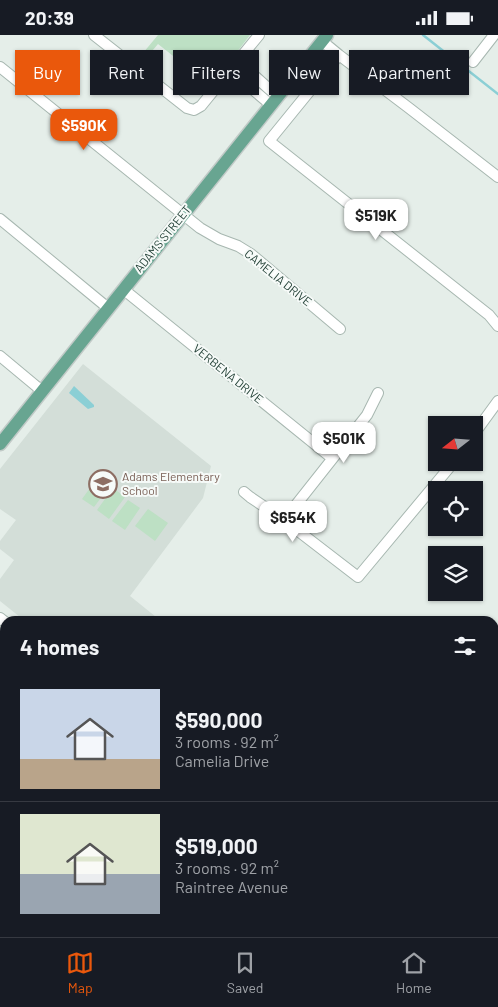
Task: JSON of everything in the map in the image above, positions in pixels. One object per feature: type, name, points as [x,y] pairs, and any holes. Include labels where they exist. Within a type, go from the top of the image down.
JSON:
[{"type":"main road","name":"ADAMS STREET","points":[[0,444],[324,38]]},
{"type":"street","points":[[94,35],[187,108],[194,110],[200,107],[210,95]]},
{"type":"street","points":[[247,50],[259,35]]},
{"type":"street","points":[[473,62],[494,35]]},
{"type":"street","points":[[324,38],[335,50]]},
{"type":"street","points":[[339,55],[498,177]]},
{"type":"street","name":"CAMELIA DRIVE","points":[[0,67],[200,228],[251,254],[340,329]]},
{"type":"street","points":[[259,84],[275,101]]},
{"type":"street","points":[[259,90],[275,101]]},
{"type":"street","points":[[306,95],[269,141],[489,315],[498,326]]},
{"type":"street","points":[[0,219],[108,308]]},
{"type":"street","name":"VERBENA DRIVE","points":[[123,289],[332,458]]},
{"type":"street","points":[[0,356],[42,391]]},
{"type":"street","points":[[284,520],[367,415],[378,393]]},
{"type":"street","points":[[483,422],[498,401]]},
{"type":"street","points":[[244,492],[358,577],[446,471]]},
{"type":"shaded area","name":"Adams Elementary School","points":[[83,364],[211,466],[203,498],[130,596],[155,616],[19,616],[0,601],[0,579],[14,560],[0,549],[0,541],[16,520],[0,509],[0,469]]},
{"type":"green space","points":[[158,35],[250,35],[239,50],[173,50],[173,56],[158,44],[153,50],[146,50]]},
{"type":"green space","points":[[98,477],[110,486],[94,507],[82,499]]},
{"type":"green space","points":[[113,488],[125,497],[109,519],[97,510]]},
{"type":"green space","points":[[128,500],[140,508],[125,530],[112,521]]},
{"type":"green space","points":[[148,509],[168,523],[155,541],[135,526]]},
{"type":"water","points":[[74,386],[94,407],[88,409],[69,393]]},
{"type":"waterway","points":[[423,35],[498,94]]},
{"type":"place","name":"Adams Elementary School","points":[[103,484]]}]
